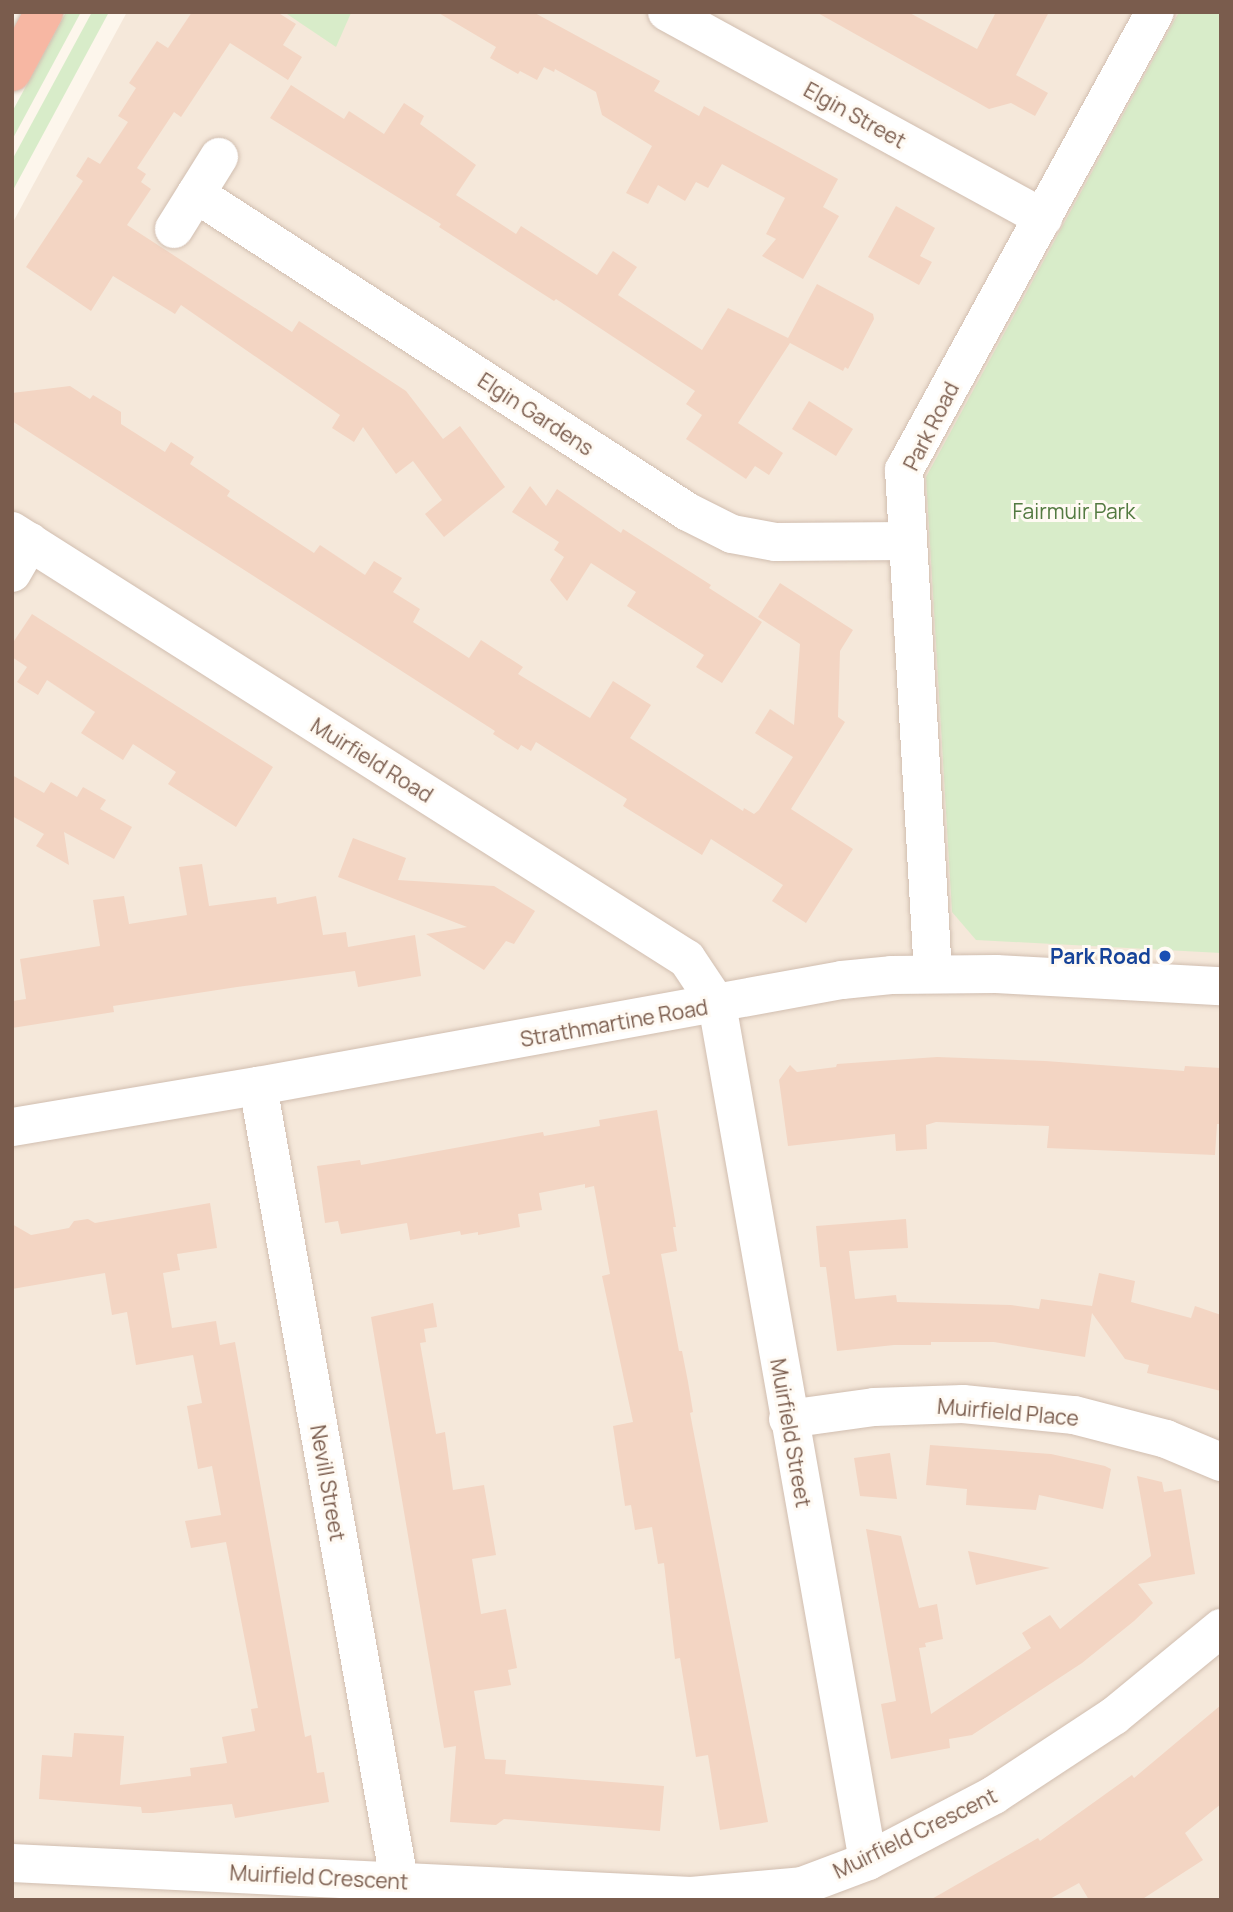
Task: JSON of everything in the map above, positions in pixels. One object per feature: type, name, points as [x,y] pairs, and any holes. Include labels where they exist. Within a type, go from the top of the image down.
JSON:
[{"type":"highway","points":[[12,72],[44,12]]},
{"type":"street","name":"Elgin Street","points":[[667,12],[1043,218]]},
{"type":"street","name":"Park Road","points":[[933,974],[904,470],[1155,12]]},
{"type":"street","points":[[174,229],[219,157]]},
{"type":"street","name":"Elgin Gardens","points":[[196,194],[688,512],[732,534],[775,542],[907,541]]},
{"type":"street","name":"Muirfield Road","points":[[18,549],[687,959],[717,1004]]},
{"type":"street","name":"Strathmartine Road","points":[[12,1127],[258,1086],[842,980],[933,974],[1221,986]]},
{"type":"street","name":"Muirfield Street","points":[[717,1004],[868,1861]]},
{"type":"street","name":"Nevill Street","points":[[258,1086],[399,1880]]},
{"type":"street","name":"Muirfield Place","points":[[789,1419],[874,1407],[963,1404],[1060,1414],[1166,1439],[1221,1462]]},
{"type":"street","name":"Muirfield Crescent","points":[[12,1863],[691,1896],[802,1886],[868,1861],[994,1795],[1114,1717],[1221,1628]]},
{"type":"shaded area","points":[[127,12],[1221,12],[1221,1900],[12,1900],[12,224]]},
{"type":"green space","points":[[66,12],[81,12],[12,140],[12,112]]},
{"type":"green space","points":[[92,12],[109,12],[12,192],[12,160]]},
{"type":"green space","points":[[284,12],[350,12],[351,13],[336,47]]},
{"type":"green space","name":"Fairmuir Park","points":[[1179,12],[1221,12],[1221,953],[976,940],[952,912],[926,477]]},
{"type":"building","points":[[192,12],[277,12],[296,24],[283,45],[302,57],[288,80],[230,43],[181,117],[174,112],[137,168],[146,174],[141,182],[151,189],[127,225],[292,332],[299,321],[406,391],[443,439],[460,426],[505,487],[444,537],[425,514],[442,500],[413,461],[396,474],[363,427],[354,442],[332,428],[340,415],[181,305],[175,314],[113,276],[91,311],[26,267],[83,181],[76,176],[88,157],[100,164],[128,122],[118,116],[136,88],[129,83],[157,41],[168,48]]},
{"type":"building","points":[[437,12],[533,12],[660,81],[654,91],[699,116],[704,106],[838,179],[823,207],[839,216],[803,279],[762,256],[776,239],[766,234],[785,198],[722,164],[708,188],[696,182],[685,201],[658,185],[648,204],[626,193],[652,146],[602,115],[596,92],[555,69],[554,72],[544,67],[537,80],[520,71],[518,74],[490,58],[496,47]]},
{"type":"building","points":[[816,12],[908,12],[977,49],[996,12],[1049,12],[1016,75],[1048,93],[1035,116],[1011,103],[989,109]]},
{"type":"building","points":[[291,85],[344,119],[349,111],[384,134],[404,103],[424,116],[420,124],[476,165],[456,195],[516,234],[521,226],[597,275],[613,251],[637,267],[618,295],[702,350],[728,308],[788,338],[817,284],[873,314],[874,319],[848,369],[845,367],[843,371],[790,343],[738,423],[783,453],[769,475],[755,466],[746,479],[686,439],[702,415],[686,404],[695,391],[556,299],[554,301],[439,227],[441,224],[270,118]]},
{"type":"building","points":[[896,206],[935,228],[920,256],[932,262],[919,285],[868,257]]},
{"type":"building","points":[[70,386],[90,399],[93,395],[121,412],[121,424],[165,452],[171,442],[194,457],[190,464],[230,491],[227,496],[314,553],[320,545],[365,575],[374,561],[402,578],[393,592],[420,609],[413,622],[469,658],[481,640],[523,667],[518,674],[590,718],[613,681],[651,705],[630,738],[743,811],[744,808],[754,814],[759,810],[793,757],[755,733],[770,709],[794,725],[800,644],[758,617],[780,583],[853,630],[840,651],[838,717],[845,722],[791,809],[853,849],[806,923],[772,901],[783,885],[711,839],[702,855],[623,806],[627,799],[536,742],[531,751],[521,745],[518,750],[493,734],[495,731],[12,421],[12,393]]},
{"type":"building","points":[[809,401],[853,429],[836,456],[792,429]]},
{"type":"building","points":[[530,486],[546,506],[557,489],[621,533],[623,529],[711,585],[709,588],[762,622],[722,683],[696,667],[704,655],[627,606],[636,592],[591,563],[567,601],[550,580],[564,557],[554,550],[559,542],[512,512]]},
{"type":"building","points":[[32,614],[273,767],[236,827],[168,784],[176,772],[133,744],[123,760],[81,733],[95,712],[47,680],[38,695],[17,682],[27,667],[12,657],[12,644]]},
{"type":"building","points":[[12,775],[44,793],[51,782],[77,797],[83,787],[106,800],[100,809],[132,827],[114,859],[64,832],[69,865],[36,846],[44,834],[12,816]]},
{"type":"building","points":[[353,838],[406,858],[398,880],[494,886],[535,911],[514,944],[506,941],[484,970],[426,934],[467,927],[338,877]]},
{"type":"building","points":[[202,864],[209,906],[276,897],[277,904],[316,896],[323,935],[346,932],[348,947],[415,935],[421,976],[358,987],[355,971],[113,1006],[114,1012],[12,1028],[12,1001],[26,999],[20,959],[100,946],[93,900],[124,896],[129,924],[187,915],[179,867]]},
{"type":"building","points":[[937,1057],[1045,1061],[1184,1071],[1185,1066],[1221,1068],[1221,1124],[1217,1124],[1215,1155],[1047,1148],[1049,1126],[936,1122],[926,1125],[927,1149],[896,1151],[895,1134],[788,1146],[779,1080],[790,1065],[797,1072],[836,1067],[837,1064]]},
{"type":"building","points":[[657,1110],[676,1227],[673,1227],[677,1251],[661,1254],[679,1351],[682,1351],[688,1382],[693,1412],[690,1413],[768,1822],[720,1830],[708,1755],[696,1757],[680,1658],[675,1659],[664,1563],[658,1564],[652,1527],[635,1530],[631,1505],[625,1506],[613,1426],[633,1422],[602,1276],[610,1274],[594,1186],[585,1188],[585,1184],[539,1193],[542,1210],[518,1214],[520,1227],[478,1235],[478,1232],[461,1235],[460,1231],[410,1240],[407,1223],[341,1234],[338,1221],[325,1223],[317,1166],[360,1160],[361,1165],[543,1132],[544,1136],[600,1126],[599,1120]]},
{"type":"building","points":[[210,1203],[217,1248],[177,1254],[180,1270],[163,1273],[172,1328],[216,1321],[220,1345],[235,1342],[305,1737],[311,1735],[317,1773],[324,1772],[329,1802],[235,1818],[232,1804],[142,1813],[141,1807],[39,1799],[42,1755],[72,1757],[74,1733],[124,1736],[120,1785],[191,1776],[190,1768],[227,1763],[222,1737],[255,1731],[251,1709],[258,1708],[226,1542],[191,1548],[185,1521],[221,1515],[212,1466],[198,1469],[187,1406],[202,1403],[193,1355],[136,1365],[127,1312],[112,1315],[105,1273],[12,1289],[12,1224],[31,1235],[69,1228],[74,1221],[88,1219],[95,1223]]},
{"type":"building","points":[[906,1219],[908,1248],[849,1251],[855,1299],[896,1295],[897,1302],[1011,1305],[1039,1309],[1041,1299],[1092,1306],[1099,1273],[1135,1281],[1131,1302],[1191,1318],[1195,1306],[1221,1315],[1221,1391],[1147,1373],[1149,1365],[1125,1359],[1092,1313],[1085,1357],[994,1342],[931,1342],[931,1345],[894,1345],[837,1351],[826,1267],[820,1267],[816,1226]]},
{"type":"building","points":[[433,1303],[437,1327],[424,1329],[426,1342],[420,1343],[436,1434],[445,1432],[453,1490],[484,1485],[496,1555],[472,1559],[481,1614],[506,1609],[517,1668],[508,1670],[511,1685],[474,1691],[485,1759],[506,1760],[505,1774],[664,1786],[660,1831],[504,1819],[496,1825],[450,1822],[456,1746],[444,1748],[371,1317]]},
{"type":"building","points":[[930,1445],[1051,1454],[1105,1466],[1111,1469],[1103,1509],[1039,1495],[1036,1510],[966,1505],[967,1489],[926,1485]]},
{"type":"building","points":[[890,1453],[897,1499],[860,1496],[854,1458]]},
{"type":"building","points":[[1137,1476],[1162,1482],[1164,1492],[1181,1489],[1195,1574],[1138,1584],[1153,1603],[1134,1621],[1082,1663],[972,1735],[949,1739],[950,1748],[891,1759],[881,1704],[896,1701],[866,1529],[901,1536],[919,1608],[937,1604],[943,1639],[925,1643],[926,1647],[919,1648],[931,1714],[1031,1648],[1022,1633],[1050,1615],[1060,1629],[1151,1556]]},
{"type":"building","points":[[968,1551],[1050,1568],[976,1585]]},
{"type":"building","points":[[1221,1705],[1221,1804],[1185,1833],[1203,1860],[1141,1900],[1089,1900],[1079,1883],[1048,1900],[930,1900],[1038,1838],[1040,1841],[1132,1775],[1134,1778]]},
{"type":"place","name":"Park Road","points":[[1165,956]]}]
